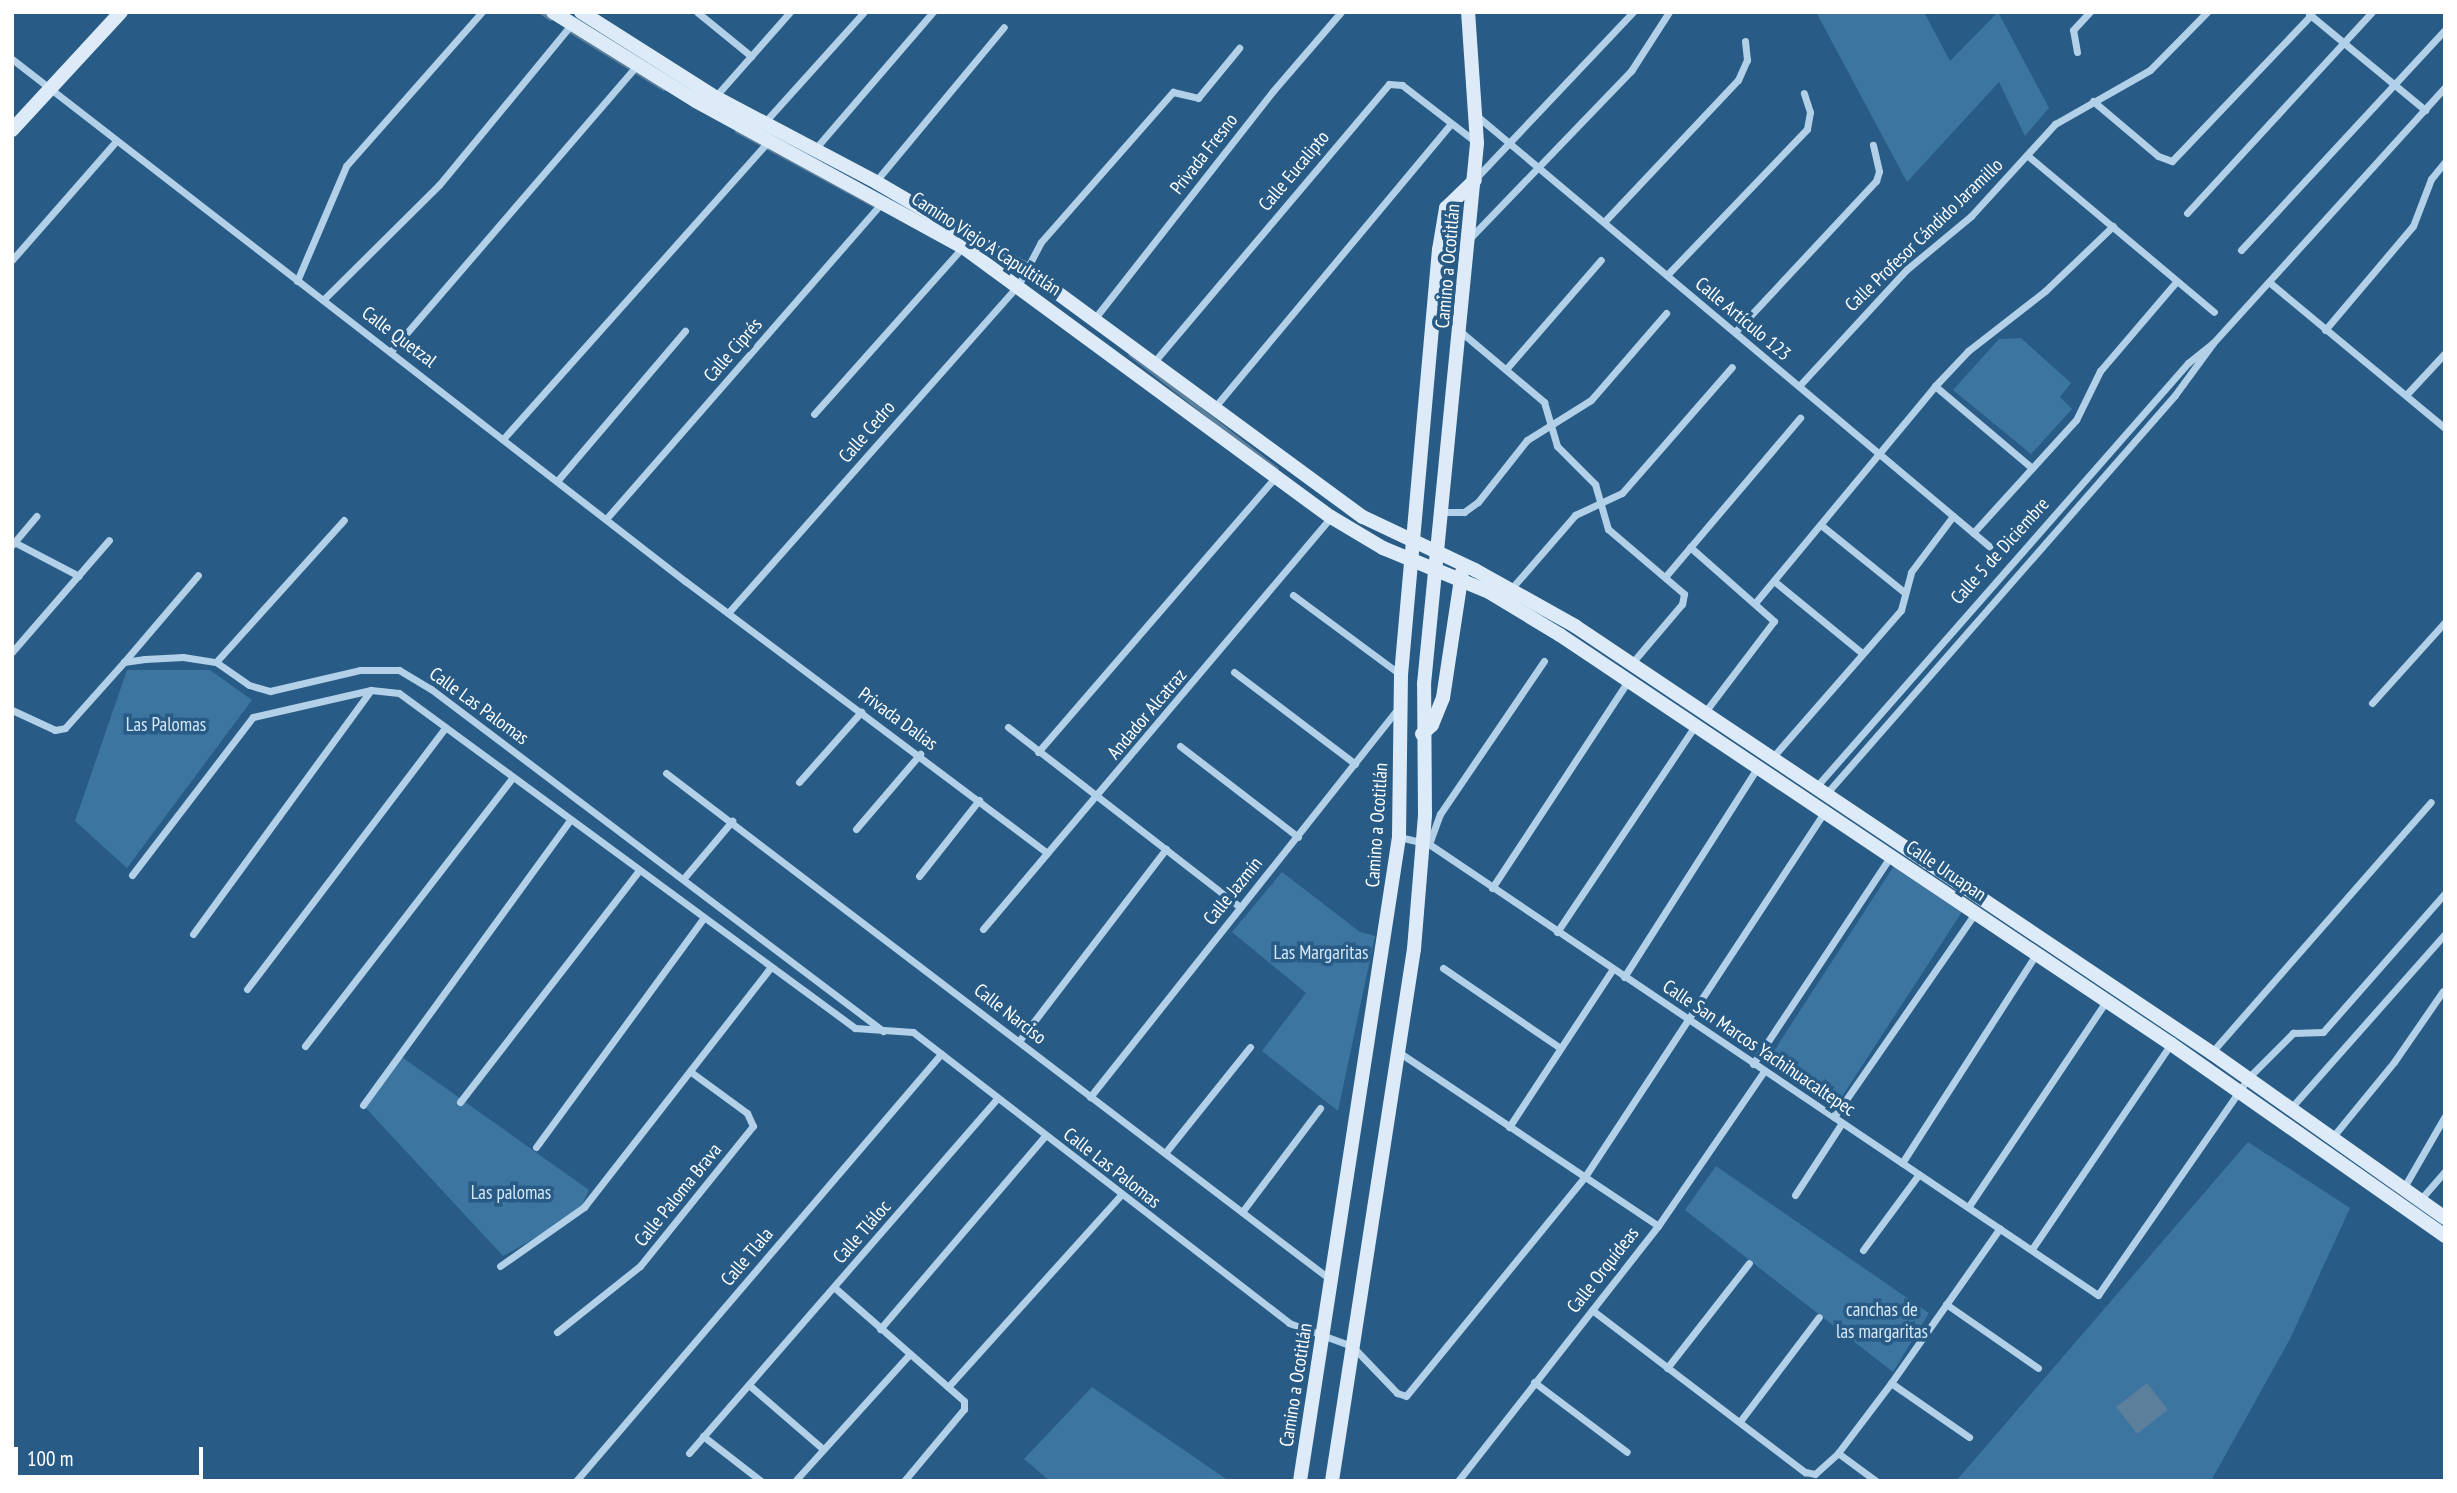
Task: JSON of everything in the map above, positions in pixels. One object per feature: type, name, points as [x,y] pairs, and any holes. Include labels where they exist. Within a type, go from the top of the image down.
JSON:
[{"type":"main road","points":[[12,130],[121,12]]},
{"type":"main road","name":"Camino Viejo A Capultitlán","points":[[552,12],[636,66],[963,247],[1019,284],[1331,517],[1372,543],[1413,561]]},
{"type":"main road","name":"Camino Viejo A Capultitlán","points":[[581,12],[715,97],[876,182],[1025,269],[1096,318],[1363,517],[1415,542]]},
{"type":"main road","name":"Camino a Ocotitlán","points":[[1332,1481],[1414,949],[1426,843],[1422,734],[1434,569],[1443,512],[1471,237],[1477,143],[1468,12]]},
{"type":"main road","name":"Camino a Ocotitlán","points":[[1300,1481],[1399,837],[1401,675],[1444,213],[1475,180]]},
{"type":"main road","name":"Calle Uruapan","points":[[1415,542],[1511,589],[1632,663],[2212,1053],[2330,1140],[2445,1218]]},
{"type":"main road","name":"Calle Uruapan","points":[[1413,561],[1508,602],[2106,1000],[2445,1236]]},
{"type":"main road","points":[[1422,734],[1432,725],[1443,698],[1463,564]]},
{"type":"street","points":[[297,281],[346,166],[482,12]]},
{"type":"street","points":[[698,12],[751,56]]},
{"type":"street","points":[[715,97],[790,12]]},
{"type":"street","points":[[764,123],[864,12]]},
{"type":"street","points":[[815,149],[933,12]]},
{"type":"street","name":"Privada Fresno","points":[[1096,318],[1273,91],[1341,12]]},
{"type":"street","points":[[1475,180],[1633,12]]},
{"type":"street","points":[[1471,237],[1631,71],[1669,12]]},
{"type":"street","points":[[2077,52],[2073,30],[2090,12]]},
{"type":"street","name":"Calle Profesor Cándido Jaramillo","points":[[1799,386],[1906,270],[1971,216],[2055,124],[2157,65],[2207,12]]},
{"type":"street","points":[[2187,213],[2372,12]]},
{"type":"street","points":[[2093,101],[2170,161],[2198,138],[2309,14],[2425,110]]},
{"type":"street","points":[[323,300],[439,185],[571,24]]},
{"type":"street","points":[[876,182],[1004,27]]},
{"type":"street","points":[[2241,250],[2445,30]]},
{"type":"street","points":[[1604,222],[1738,80],[1747,60],[1745,41]]},
{"type":"street","name":"Calle Cedro","points":[[728,614],[1019,284],[1041,242],[1172,92],[1198,98],[1239,48]]},
{"type":"street","name":"Calle Quetzal","points":[[12,59],[297,281],[393,350],[728,614]]},
{"type":"street","points":[[393,350],[636,66]]},
{"type":"street","name":"Calle Eucalipto","points":[[1154,362],[1389,84],[1402,85],[1477,143]]},
{"type":"street","name":"Calle 5 de Diciembre","points":[[1821,791],[2175,395],[2213,343],[2445,88]]},
{"type":"street","points":[[1667,275],[1807,129],[1810,112],[1804,93]]},
{"type":"street","name":"Calle Artículo 123","points":[[1477,116],[1989,546]]},
{"type":"street","points":[[1214,408],[1451,124]]},
{"type":"street","points":[[504,438],[769,140]]},
{"type":"street","points":[[12,260],[116,141]]},
{"type":"street","points":[[1735,332],[1876,181],[1879,171],[1873,145]]},
{"type":"street","points":[[2027,155],[2214,312]]},
{"type":"street","points":[[2325,330],[2413,226],[2431,179],[2445,162]]},
{"type":"street","name":"Calle Ciprés","points":[[606,519],[883,201]]},
{"type":"street","points":[[1755,603],[1935,386],[1968,351],[2045,290],[2113,226]]},
{"type":"street","points":[[814,414],[963,247]]},
{"type":"street","points":[[1507,368],[1601,260]]},
{"type":"street","points":[[1973,533],[2076,420],[2100,371],[2177,281]]},
{"type":"street","points":[[2269,282],[2445,427]]},
{"type":"street","points":[[1443,512],[1469,509],[1527,440],[1591,400],[1666,313]]},
{"type":"street","points":[[558,480],[685,331]]},
{"type":"street","points":[[1461,332],[1507,368],[1544,402],[1561,452],[1595,484],[1602,519],[1617,540],[1681,590],[1684,601],[1632,663]]},
{"type":"street","name":"Calle 5 de Diciembre","points":[[1821,791],[2194,356],[2213,343]]},
{"type":"street","points":[[2406,396],[2445,353]]},
{"type":"street","points":[[1511,589],[1575,515],[1622,493],[1732,367]]},
{"type":"street","points":[[1935,386],[2032,468]]},
{"type":"street","points":[[1665,577],[1800,418]]},
{"type":"street","points":[[1038,752],[1275,477]]},
{"type":"street","points":[[36,516],[13,544],[79,576]]},
{"type":"street","points":[[1772,758],[1901,610],[1904,592],[1916,563],[1953,516]]},
{"type":"street","name":"Andador Alcatraz","points":[[983,929],[1331,517]]},
{"type":"street","points":[[216,662],[344,520]]},
{"type":"street","points":[[1821,526],[1904,592]]},
{"type":"street","points":[[12,652],[109,540]]},
{"type":"street","points":[[1690,547],[1772,617],[1773,626],[1705,712]]},
{"type":"street","points":[[12,710],[55,730],[65,728],[198,575]]},
{"type":"street","points":[[1774,581],[1862,653]]},
{"type":"street","points":[[1293,595],[1401,675]]},
{"type":"street","name":"Privada Dalias","points":[[728,614],[920,754],[1047,853]]},
{"type":"street","points":[[2372,703],[2445,622]]},
{"type":"street","name":"Calle Las Palomas","points":[[124,662],[169,657],[216,662],[249,685],[270,691],[360,670],[399,670],[431,689],[883,1031]]},
{"type":"street","points":[[1426,843],[1440,814],[1544,661]]},
{"type":"street","points":[[1234,672],[1354,764]]},
{"type":"street","points":[[1492,888],[1628,681]]},
{"type":"street","points":[[193,934],[371,690]]},
{"type":"street","name":"Calle Las Palomas","points":[[132,875],[246,724],[260,714],[371,690],[398,693],[769,969],[855,1028],[913,1032],[1289,1323],[1352,1346]]},
{"type":"street","name":"Calle Jazmín","points":[[1090,1097],[1400,705]]},
{"type":"street","points":[[799,782],[862,712]]},
{"type":"street","points":[[1557,932],[1695,725]]},
{"type":"street","points":[[1008,727],[1240,906]]},
{"type":"street","points":[[247,989],[445,728]]},
{"type":"street","points":[[1180,746],[1298,837]]},
{"type":"street","points":[[856,830],[920,754]]},
{"type":"street","points":[[1624,977],[1757,768]]},
{"type":"street","name":"Calle Narciso","points":[[666,774],[733,821],[1090,1097],[1333,1280]]},
{"type":"street","points":[[305,1046],[512,778]]},
{"type":"street","points":[[919,876],[979,800]]},
{"type":"street","points":[[2212,1053],[2431,802]]},
{"type":"street","points":[[1352,1346],[1401,1395],[1412,1393],[1584,1178],[1824,812]]},
{"type":"street","points":[[363,1105],[570,820]]},
{"type":"street","points":[[684,878],[733,821]]},
{"type":"street","name":"Calle San Marcos Yachihuacaltepec","points":[[1399,837],[1426,843],[2098,1295],[2238,1091]]},
{"type":"street","points":[[1019,1041],[1166,849]]},
{"type":"street","points":[[1753,1064],[1891,857]]},
{"type":"street","points":[[460,1102],[638,872]]},
{"type":"street","points":[[2238,1091],[2293,1033],[2323,1032],[2445,893]]},
{"type":"street","points":[[1834,1117],[1975,913]]},
{"type":"street","points":[[536,1147],[703,919]]},
{"type":"street","points":[[2290,1110],[2445,934]]},
{"type":"street","points":[[1902,1163],[2036,954]]},
{"type":"street","points":[[1443,968],[1559,1047]]},
{"type":"street","points":[[500,1266],[578,1214],[769,969]]},
{"type":"street","points":[[1509,1127],[1612,970]]},
{"type":"street","points":[[2330,1140],[2394,1062],[2443,991]]},
{"type":"street","points":[[1969,1206],[2106,1000]]},
{"type":"street","points":[[2032,1249],[2171,1044]]},
{"type":"street","points":[[1165,1153],[1250,1047]]},
{"type":"street","points":[[1397,1051],[1658,1226]]},
{"type":"street","name":"Calle Tlala","points":[[576,1481],[940,1054]]},
{"type":"street","name":"Calle Orquídeas","points":[[1458,1481],[1658,1226],[1764,1071]]},
{"type":"street","name":"Calle Paloma Brava","points":[[557,1332],[640,1266],[753,1126],[747,1113],[691,1072]]},
{"type":"street","name":"Calle Tláloc","points":[[689,1453],[997,1099]]},
{"type":"street","points":[[1242,1212],[1320,1108]]},
{"type":"street","points":[[2403,1190],[2445,1116]]},
{"type":"street","points":[[1795,1195],[1843,1123]]},
{"type":"street","points":[[880,1329],[1045,1136]]},
{"type":"street","points":[[2420,1201],[2445,1171]]},
{"type":"street","points":[[1863,1250],[1919,1174]]},
{"type":"street","points":[[948,1387],[1121,1195]]},
{"type":"street","points":[[1592,1310],[1811,1474],[1820,1471],[1838,1453],[1891,1383],[2000,1228]]},
{"type":"street","points":[[1667,1368],[1748,1263]]},
{"type":"street","points":[[835,1288],[909,1355],[962,1398],[964,1409],[904,1481]]},
{"type":"street","points":[[1946,1304],[2038,1368]]},
{"type":"street","points":[[1741,1420],[1819,1317]]},
{"type":"street","points":[[795,1481],[909,1355]]},
{"type":"street","points":[[1534,1382],[1627,1452]]},
{"type":"street","points":[[1891,1383],[1969,1437]]},
{"type":"street","points":[[749,1385],[823,1449]]},
{"type":"street","points":[[703,1436],[761,1481]]},
{"type":"street","points":[[1838,1453],[1876,1481]]},
{"type":"green space","points":[[1816,12],[1924,12],[1950,61],[1998,12],[2049,108],[2025,136],[1999,82],[1907,182]]},
{"type":"green space","points":[[2021,338],[2071,383],[2060,397],[2072,409],[2031,454],[1953,390],[1999,339]]},
{"type":"green space","name":"Las Palomas","points":[[127,670],[210,670],[252,700],[127,868],[75,821]]},
{"type":"green space","points":[[1894,866],[1963,911],[1835,1107],[1767,1062]]},
{"type":"green space","name":"Las Margaritas","points":[[1282,872],[1360,932],[1375,936],[1338,1111],[1262,1051],[1306,993],[1232,932]]},
{"type":"green space","name":"Las palomas","points":[[399,1055],[589,1190],[578,1214],[503,1256],[363,1105]]},
{"type":"green space","points":[[2248,1142],[2350,1208],[2291,1337],[2211,1481],[1956,1481]]},
{"type":"green space","name":"canchas de las margaritas","points":[[1716,1166],[1929,1313],[1893,1372],[1685,1210]]},
{"type":"green space","points":[[1092,1387],[1229,1481],[1050,1481],[1024,1459]]},
{"type":"shaded area","points":[[2147,1383],[2168,1410],[2137,1434],[2116,1407]]},
{"type":"waterway","points":[[541,12],[551,19]]},
{"type":"waterway","points":[[572,32],[664,89]]},
{"type":"waterway","points":[[737,131],[875,206]]},
{"type":"waterway","points":[[1131,355],[1277,469]]}]
